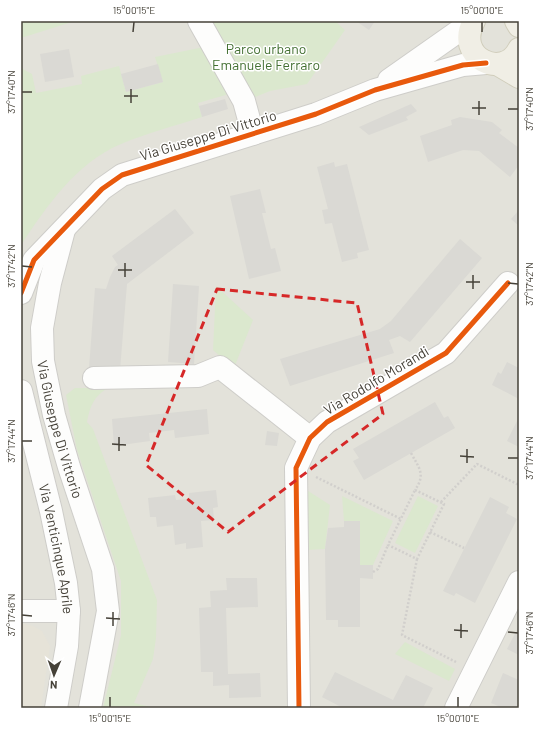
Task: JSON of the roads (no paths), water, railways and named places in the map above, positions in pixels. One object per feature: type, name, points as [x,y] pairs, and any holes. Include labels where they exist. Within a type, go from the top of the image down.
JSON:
[{"type":"main road","points":[[474,21],[469,30],[468,40],[471,50],[478,58],[519,76]]},
{"type":"main road","points":[[516,21],[519,26]]},
{"type":"main road","points":[[491,63],[512,58],[519,49]]},
{"type":"street","points":[[199,21],[244,101],[253,134]]},
{"type":"street","points":[[375,90],[474,21]]},
{"type":"street","points":[[375,90],[463,65],[491,63]]},
{"type":"street","name":"Via Giuseppe Di Vittorio","points":[[90,708],[108,611],[103,569],[68,468],[54,415],[43,361],[42,328],[50,283],[64,229],[102,189],[122,175],[316,114],[375,90]]},
{"type":"street","points":[[21,294],[34,260],[64,229]]},
{"type":"street","name":"Via Rodolfo Morandi","points":[[300,708],[296,468],[310,438],[327,422],[446,353],[508,283]]},
{"type":"street","points":[[94,378],[198,376],[220,367],[310,438]]},
{"type":"street","name":"Via Venticinque Aprile","points":[[21,391],[51,511],[66,583],[69,611],[67,646],[56,708]]},
{"type":"street","points":[[456,708],[519,582]]},
{"type":"street","points":[[21,611],[69,611]]},
{"type":"park label","name":"Parco urbano Emanuele Ferraro","points":[[266,56]]}]
